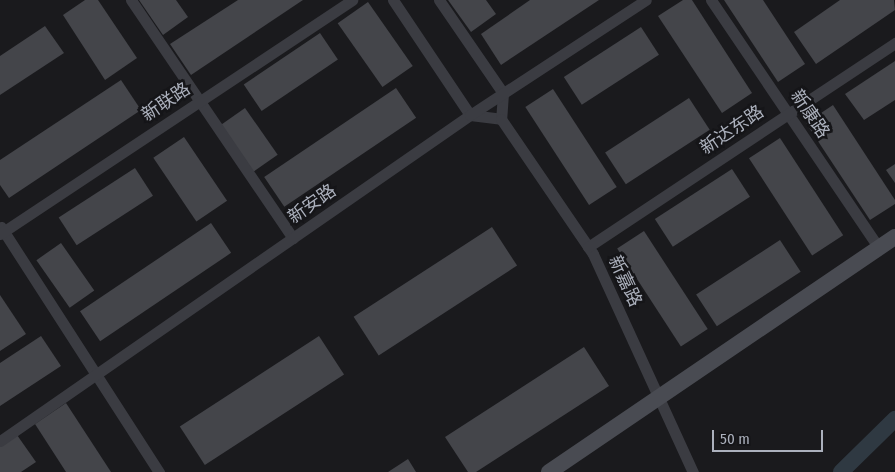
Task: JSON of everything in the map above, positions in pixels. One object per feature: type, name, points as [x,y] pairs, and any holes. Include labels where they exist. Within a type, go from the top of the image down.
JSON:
[{"type":"street","points":[[131,0],[293,238]]},
{"type":"street","name":"新联路","points":[[1,230],[352,0]]},
{"type":"street","points":[[393,0],[470,115],[501,119],[503,92],[439,0]]},
{"type":"street","name":"新安路","points":[[0,441],[503,92],[646,0]]},
{"type":"street","name":"新康路","points":[[711,0],[879,248]]},
{"type":"street","name":"新达东路","points":[[588,247],[895,43]]},
{"type":"street","name":"新嘉路","points":[[501,119],[588,247],[693,472]]},
{"type":"street","points":[[1,230],[159,472]]},
{"type":"street","points":[[549,472],[895,238]]},
{"type":"building","points":[[85,0],[98,0],[137,58],[105,80],[63,15]]},
{"type":"building","points":[[139,0],[176,0],[188,17],[163,35]]},
{"type":"building","points":[[238,0],[303,0],[191,75],[170,44]]},
{"type":"building","points":[[448,0],[486,0],[496,14],[471,32]]},
{"type":"building","points":[[530,0],[599,0],[501,65],[481,34]]},
{"type":"building","points":[[683,0],[692,0],[752,93],[722,113],[658,16]]},
{"type":"building","points":[[724,0],[763,0],[805,64],[778,82]]},
{"type":"building","points":[[840,0],[894,0],[895,10],[816,64],[794,32]]},
{"type":"building","points":[[368,2],[413,66],[382,87],[338,23]]},
{"type":"building","points":[[45,26],[64,53],[0,95],[0,56]]},
{"type":"building","points":[[641,27],[659,55],[582,105],[564,77]]},
{"type":"building","points":[[320,33],[338,60],[262,111],[244,84]]},
{"type":"building","points":[[895,61],[895,100],[864,120],[845,94]]},
{"type":"building","points":[[121,80],[141,110],[9,198],[0,185],[0,160]]},
{"type":"building","points":[[396,88],[416,118],[284,207],[264,177]]},
{"type":"building","points":[[553,89],[617,187],[589,205],[525,107]]},
{"type":"building","points":[[689,98],[710,130],[626,184],[605,152]]},
{"type":"building","points":[[833,105],[895,200],[895,204],[870,220],[806,123]]},
{"type":"building","points":[[245,108],[278,155],[253,172],[220,125]]},
{"type":"building","points":[[184,137],[227,201],[196,222],[153,158]]},
{"type":"building","points":[[780,138],[843,235],[812,255],[749,158]]},
{"type":"building","points":[[895,164],[895,183],[886,170]]},
{"type":"building","points":[[135,168],[153,196],[77,245],[59,218]]},
{"type":"building","points":[[732,169],[750,197],[673,247],[655,219]]},
{"type":"building","points":[[211,223],[231,253],[100,341],[80,311]]},
{"type":"building","points":[[492,227],[517,266],[379,355],[354,317]]},
{"type":"building","points":[[644,231],[708,329],[681,347],[617,248]]},
{"type":"building","points":[[780,240],[801,272],[717,326],[696,294]]},
{"type":"building","points":[[61,243],[94,291],[70,308],[36,260]]},
{"type":"building","points":[[0,295],[26,334],[0,351]]},
{"type":"building","points":[[41,336],[61,366],[0,406],[0,363]]},
{"type":"building","points":[[319,336],[344,375],[205,465],[180,426]]},
{"type":"building","points":[[584,347],[609,386],[476,472],[468,472],[445,437]]},
{"type":"building","points":[[66,403],[111,472],[66,472],[35,424]]},
{"type":"building","points":[[17,435],[36,462],[21,472],[0,472],[0,446]]},
{"type":"building","points":[[408,459],[416,472],[388,472]]},
{"type":"waterway","points":[[841,472],[895,419]]}]
